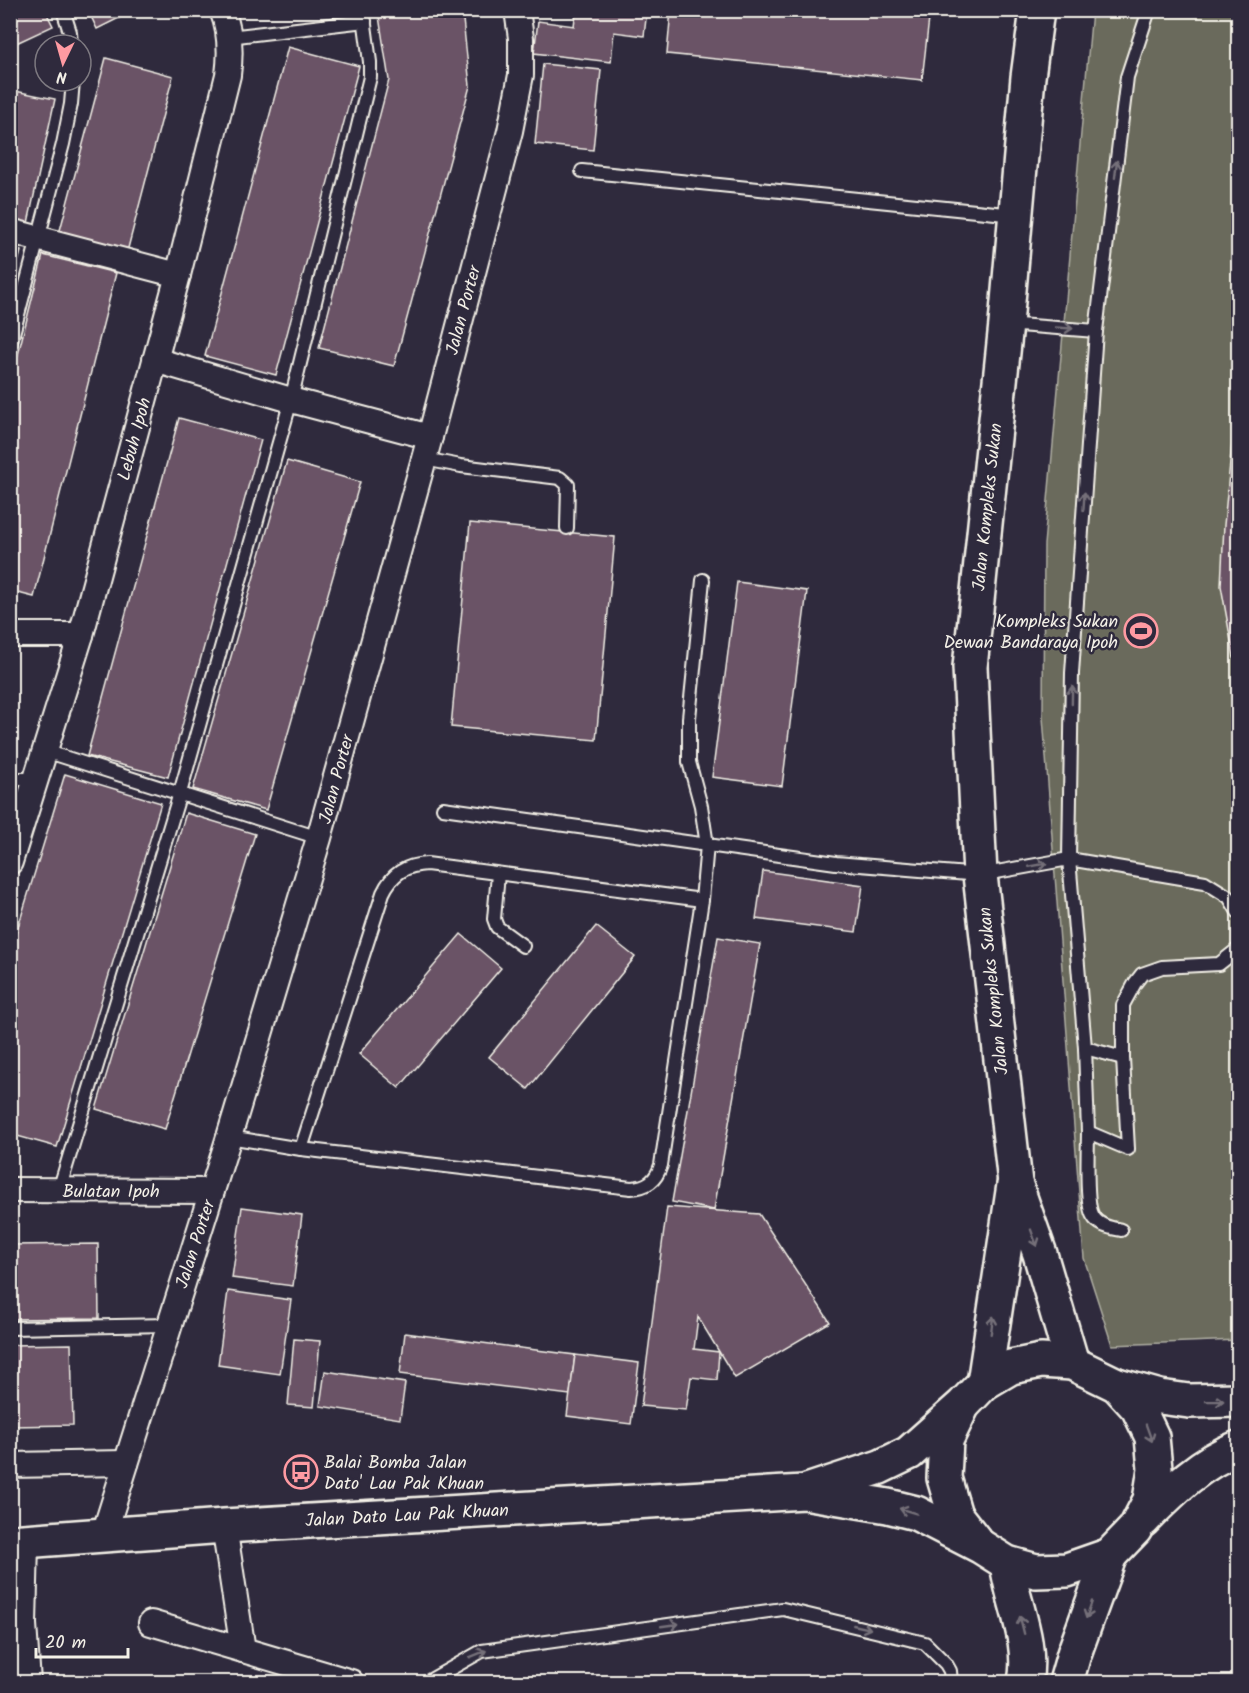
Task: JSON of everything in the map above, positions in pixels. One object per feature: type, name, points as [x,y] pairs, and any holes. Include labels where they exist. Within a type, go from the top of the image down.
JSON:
[{"type":"main road","name":"Jalan Kompleks Sukan","points":[[1037,10],[1028,77],[1006,324],[970,667],[980,875],[1015,1183],[1040,1254],[1072,1363]]},
{"type":"main road","name":"Jalan Kompleks Sukan","points":[[973,1394],[1015,1183]]},
{"type":"main road","points":[[804,1492],[880,1467],[909,1453],[973,1394],[1011,1367],[1041,1361],[1072,1363],[1117,1385],[1160,1397],[1189,1401],[1239,1400]]},
{"type":"main road","points":[[1117,1385],[1138,1408],[1152,1437],[1155,1469],[1150,1500],[1135,1529]]},
{"type":"main road","points":[[973,1394],[946,1440],[944,1478],[956,1515],[993,1554],[1010,1586],[1027,1647],[1025,1683]]},
{"type":"main road","points":[[1066,1683],[1110,1555],[1184,1479],[1218,1456],[1239,1448]]},
{"type":"main road","points":[[804,1492],[888,1506],[915,1513],[993,1554],[1036,1571],[1067,1570],[1110,1555]]},
{"type":"main road","name":"Jalan Dato Lau Pak Khuan","points":[[18,1542],[224,1527],[804,1492]]},
{"type":"street","name":"Lebuh Ipoh","points":[[10,862],[81,636],[178,275],[228,75],[231,56],[222,10]]},
{"type":"street","name":"Jalan Porter","points":[[103,1537],[229,1137],[319,838],[427,448],[515,108],[521,75],[521,38],[517,10]]},
{"type":"street","points":[[10,231],[178,275]]},
{"type":"street","points":[[155,360],[291,400],[427,448]]},
{"type":"street","points":[[10,635],[81,636]]},
{"type":"street","name":"Bulatan Ipoh","points":[[10,1190],[212,1191]]},
{"type":"street","points":[[10,1465],[126,1463]]},
{"type":"street","points":[[224,1527],[243,1650]]},
{"type":"street","points":[[18,1542],[17,1624],[28,1683]]},
{"type":"street","points":[[150,1623],[351,1683]]},
{"type":"lane","points":[[63,10],[70,33]]},
{"type":"lane","points":[[1121,1230],[1101,1225],[1092,1216],[1089,1197],[1085,1048],[1069,859],[1072,673],[1096,331],[1127,76],[1149,10]]},
{"type":"lane","points":[[59,1190],[180,793],[291,400],[370,77],[364,16],[229,37]]},
{"type":"lane","points":[[10,345],[63,144],[72,93]]},
{"type":"lane","points":[[582,171],[1016,215]]},
{"type":"lane","points":[[1006,324],[1096,331]]},
{"type":"lane","points":[[427,448],[461,466],[561,478],[568,485],[567,528]]},
{"type":"lane","points":[[229,1137],[301,1149],[631,1188],[651,1183],[658,1175],[702,900],[707,845],[701,806],[689,762],[688,718],[703,580]]},
{"type":"lane","points":[[45,752],[319,838]]},
{"type":"lane","points":[[10,779],[37,779]]},
{"type":"lane","points":[[443,808],[836,863],[980,875],[1069,859],[1205,882],[1229,897],[1239,912]]},
{"type":"lane","points":[[301,1149],[388,882],[395,874],[416,864],[702,900]]},
{"type":"lane","points":[[498,874],[494,920],[497,927],[523,946]]},
{"type":"lane","points":[[1088,1132],[1128,1149],[1123,1058],[1123,1005],[1142,974],[1162,967],[1219,964],[1239,949]]},
{"type":"lane","points":[[1085,1048],[1123,1058]]},
{"type":"lane","points":[[10,1328],[170,1325]]},
{"type":"lane","points":[[427,1683],[482,1651],[783,1609],[926,1643],[946,1664],[950,1671],[951,1683]]},
{"type":"green space","name":"Kompleks Sukan Dewan Bandaraya Ipoh","points":[[1092,11],[1238,11],[1238,1340],[1112,1345],[1084,1258],[1043,717],[1044,545]]},
{"type":"building","points":[[10,10],[45,10],[53,26],[33,33],[33,35],[10,46]]},
{"type":"building","points":[[88,10],[135,10],[97,29]]},
{"type":"building","points":[[378,10],[462,10],[470,86],[394,366],[319,348],[389,80]]},
{"type":"building","points":[[576,10],[647,10],[644,36],[614,32],[611,62],[534,53],[538,21],[574,26]]},
{"type":"building","points":[[671,10],[930,10],[922,80],[667,54]]},
{"type":"building","points":[[288,47],[359,66],[276,375],[205,356]]},
{"type":"building","points":[[106,58],[173,76],[127,252],[59,234]]},
{"type":"building","points":[[543,64],[601,70],[593,150],[535,144]]},
{"type":"building","points":[[10,90],[55,99],[28,223],[10,219]]},
{"type":"building","points":[[10,248],[21,251],[10,292]]},
{"type":"building","points":[[43,255],[116,273],[34,597],[10,591],[10,386]]},
{"type":"building","points":[[1238,380],[1238,667],[1234,658],[1221,586],[1224,525]]},
{"type":"building","points":[[179,418],[261,440],[168,777],[87,756]]},
{"type":"building","points":[[287,461],[360,482],[266,810],[193,789]]},
{"type":"building","points":[[470,523],[615,537],[596,740],[451,727]]},
{"type":"building","points":[[737,582],[807,591],[782,786],[712,777]]},
{"type":"building","points":[[65,774],[161,803],[57,1147],[10,1134],[10,953]]},
{"type":"building","points":[[186,813],[255,834],[165,1129],[96,1109]]},
{"type":"building","points":[[763,871],[863,885],[856,932],[756,919]]},
{"type":"building","points":[[596,926],[635,957],[528,1089],[489,1057]]},
{"type":"building","points":[[461,934],[501,968],[399,1088],[359,1054]]},
{"type":"building","points":[[718,937],[760,944],[714,1210],[672,1202]]},
{"type":"building","points":[[242,1207],[302,1215],[293,1286],[232,1278]]},
{"type":"building","points":[[667,1207],[759,1214],[830,1322],[735,1378],[698,1317],[694,1349],[719,1352],[717,1380],[691,1377],[686,1410],[641,1406]]},
{"type":"building","points":[[98,1244],[99,1318],[10,1319],[10,1245]]},
{"type":"building","points":[[228,1291],[291,1300],[280,1374],[218,1365]]},
{"type":"building","points":[[405,1333],[575,1355],[570,1395],[400,1374]]},
{"type":"building","points":[[294,1339],[320,1341],[314,1407],[288,1405]]},
{"type":"building","points":[[71,1344],[73,1425],[10,1426],[10,1345]]},
{"type":"building","points":[[575,1355],[639,1363],[631,1424],[567,1416]]},
{"type":"building","points":[[325,1371],[405,1383],[400,1419],[320,1406]]},
{"type":"place","name":"Kompleks Sukan Dewan Bandaraya Ipoh","points":[[1141,631]]},
{"type":"place","name":"Balai Bomba Jalan Dato' Lau Pak Khuan","points":[[301,1472]]}]
